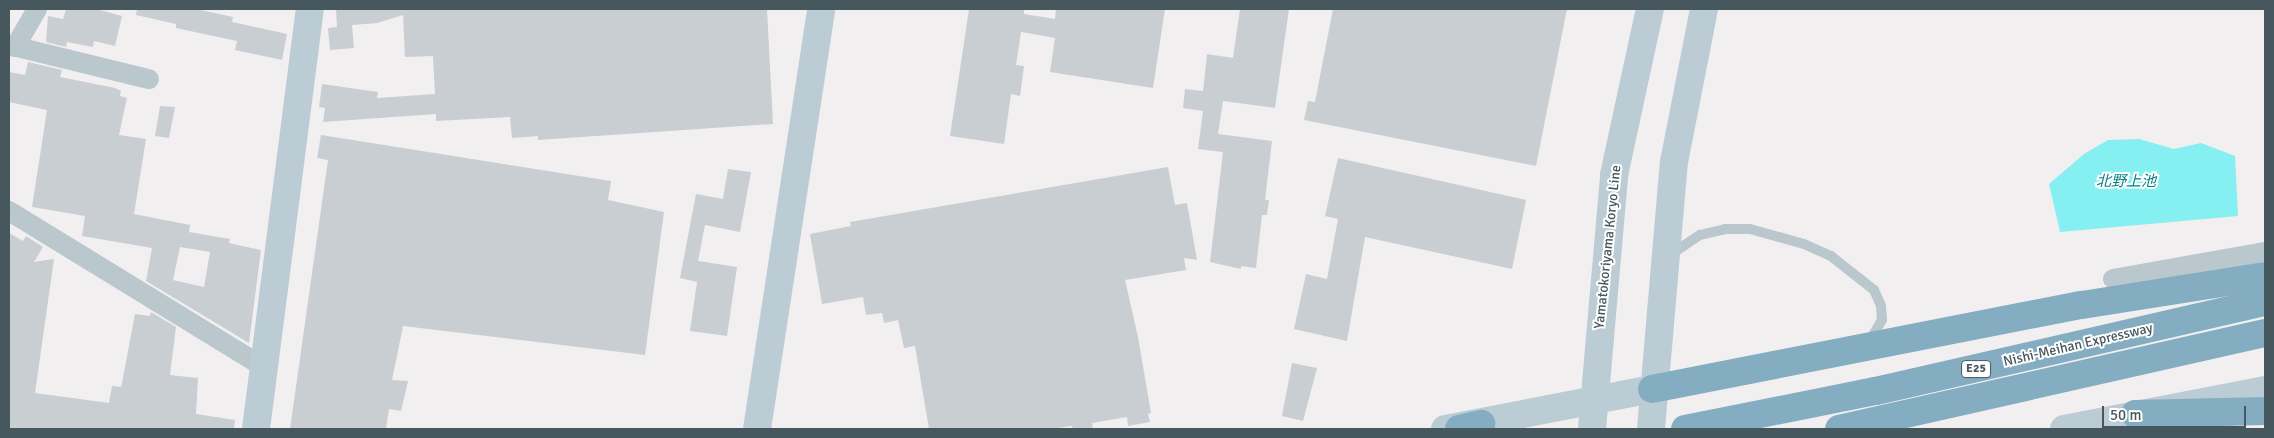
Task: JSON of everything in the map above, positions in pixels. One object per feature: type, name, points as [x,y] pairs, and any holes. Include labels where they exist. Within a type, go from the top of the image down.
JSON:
[{"type":"highway","points":[[1652,389],[2082,305],[2265,276]]},
{"type":"highway","name":"Nishi-Meihan Expressway","points":[[1685,429],[1894,387],[2265,302]]},
{"type":"highway","name":"E25","points":[[1839,429],[2265,333]]},
{"type":"highway","points":[[1850,429],[1921,420],[2265,353]]},
{"type":"highway","points":[[2135,414],[2265,411]]},
{"type":"street","points":[[37,9],[12,46],[149,79]]},
{"type":"street","points":[[256,429],[310,9]]},
{"type":"street","points":[[757,429],[821,9]]},
{"type":"street","name":"Yamatokoriyama Koryo Line","points":[[1592,429],[1614,176],[1650,9]]},
{"type":"street","points":[[1651,429],[1652,389],[1674,162],[1704,9]]},
{"type":"street","points":[[9,211],[264,367]]},
{"type":"street","points":[[2113,280],[2265,252]]},
{"type":"street","points":[[1445,429],[1470,427],[1652,389]]},
{"type":"street","points":[[2064,429],[2265,390]]},
{"type":"lane","points":[[1666,258],[1700,235],[1726,229],[1779,235],[1831,256],[1874,290],[1881,306],[1882,320],[1876,334],[1862,348]]},
{"type":"water","name":"北野上池","points":[[2139,139],[2174,149],[2201,143],[2235,156],[2238,216],[2060,232],[2049,184],[2084,154],[2108,140]]},
{"type":"building","points":[[66,9],[96,9],[122,16],[115,46],[94,41],[93,47],[67,42],[66,47],[46,42],[48,16],[63,19]]},
{"type":"building","points":[[137,9],[196,9],[233,17],[232,22],[287,34],[282,60],[235,50],[237,41],[176,28],[176,24],[136,15]]},
{"type":"building","points":[[336,9],[767,9],[773,124],[538,140],[538,136],[512,138],[510,117],[436,121],[436,114],[323,122],[325,108],[319,107],[322,84],[378,92],[377,98],[435,94],[433,56],[405,57],[403,15],[377,23],[352,25],[354,48],[330,50],[328,28],[337,27]]},
{"type":"building","points":[[969,9],[1024,9],[1024,14],[1055,19],[1056,9],[1165,9],[1153,88],[1050,72],[1055,38],[1021,32],[1016,65],[1024,66],[1020,96],[1011,94],[1004,144],[950,136]]},
{"type":"building","points":[[1240,9],[1289,9],[1275,108],[1223,101],[1218,134],[1272,141],[1265,200],[1269,200],[1267,215],[1262,215],[1256,268],[1241,266],[1241,269],[1210,262],[1223,152],[1198,149],[1203,111],[1183,108],[1185,89],[1203,91],[1207,54],[1233,58]]},
{"type":"building","points":[[1333,9],[1567,9],[1536,166],[1304,120],[1308,101],[1315,102]]},
{"type":"building","points":[[28,62],[62,70],[60,77],[115,88],[121,91],[120,96],[127,98],[119,135],[146,139],[134,214],[190,225],[189,232],[230,239],[229,243],[261,250],[249,343],[146,281],[152,248],[82,236],[85,216],[32,207],[47,110],[9,102],[9,72],[25,75]],"holes":[[[180,247],[210,252],[204,287],[173,280]]]},
{"type":"building","points":[[160,106],[175,107],[169,138],[155,136]]},
{"type":"building","points":[[321,135],[611,181],[608,200],[664,212],[645,355],[403,326],[392,380],[408,381],[401,411],[389,409],[386,429],[290,429],[328,160],[317,158]]},
{"type":"building","points":[[1338,158],[1526,200],[1512,269],[1365,237],[1347,341],[1294,329],[1306,274],[1327,279],[1338,219],[1325,216]]},
{"type":"building","points":[[1168,167],[1175,205],[1187,203],[1197,260],[1184,258],[1186,270],[1125,280],[1138,337],[1151,413],[1148,414],[1150,422],[1128,426],[1127,417],[1092,423],[1093,429],[1073,429],[1072,426],[1051,429],[929,429],[915,346],[904,348],[898,320],[884,323],[882,313],[866,315],[863,297],[822,304],[810,234],[851,226],[850,222]]},
{"type":"building","points":[[728,169],[751,172],[740,232],[705,225],[698,261],[737,267],[727,336],[690,331],[697,282],[680,278],[696,194],[723,199]]},
{"type":"building","points":[[9,233],[23,241],[26,236],[43,247],[34,262],[54,259],[35,393],[109,403],[112,386],[121,387],[135,314],[150,316],[151,312],[176,327],[170,375],[198,378],[196,414],[235,420],[234,429],[9,429]]},
{"type":"building","points":[[1292,363],[1317,368],[1303,421],[1282,416]]}]
